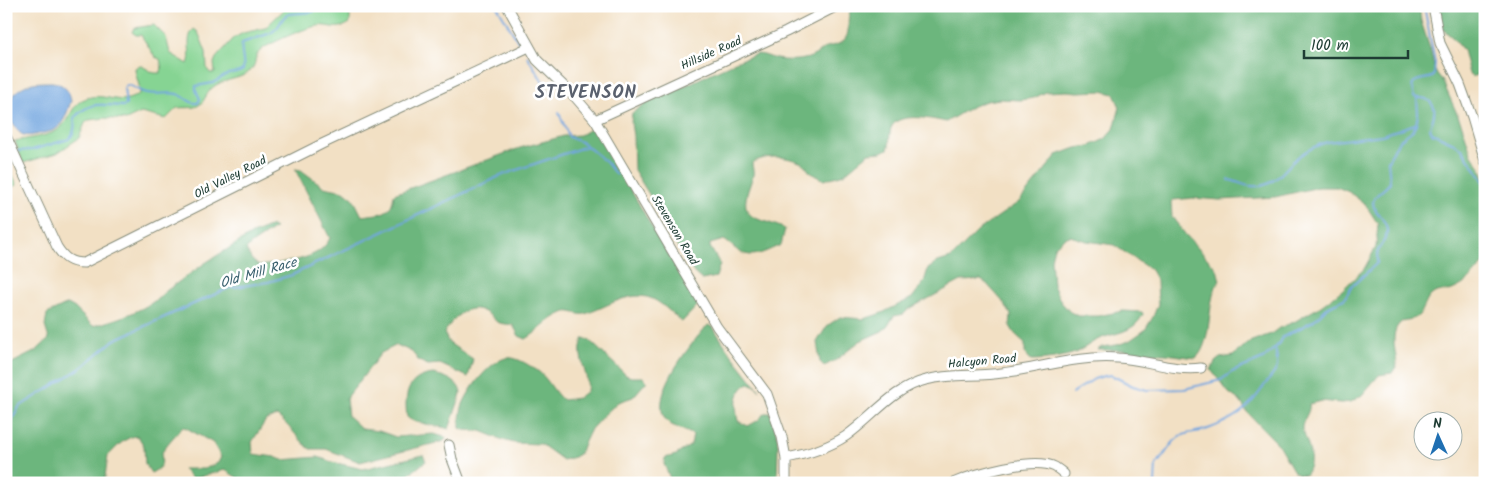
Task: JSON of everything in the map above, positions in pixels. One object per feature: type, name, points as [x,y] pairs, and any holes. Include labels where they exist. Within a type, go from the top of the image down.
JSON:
[{"type":"street","name":"Stevenson Road","points":[[507,6],[529,47],[545,69],[575,97],[595,120],[717,327],[767,394],[780,429],[786,458],[786,483]]},
{"type":"street","name":"Hillside Road","points":[[595,120],[772,39],[837,6]]},
{"type":"street","points":[[1433,6],[1440,43],[1460,84],[1485,161]]},
{"type":"street","name":"Old Valley Road","points":[[6,136],[57,247],[72,262],[84,263],[322,144],[529,47]]},
{"type":"street","name":"Halcyon Road","points":[[786,458],[827,447],[861,425],[886,401],[912,385],[926,380],[941,377],[1000,374],[1101,358],[1118,358],[1185,369],[1200,368]]},
{"type":"street","points":[[449,445],[452,459],[462,483]]},
{"type":"street","points":[[953,483],[990,470],[1031,464],[1044,464],[1055,467],[1064,474]]},
{"type":"green space","points":[[288,6],[350,6],[350,23],[341,27],[311,27],[291,34],[267,46],[258,53],[253,67],[248,73],[216,85],[210,90],[201,104],[197,106],[177,108],[166,119],[141,113],[126,120],[105,118],[89,120],[85,123],[79,138],[57,153],[23,163],[15,141],[42,136],[56,131],[77,104],[87,98],[101,97],[120,100],[140,93],[135,68],[140,65],[154,73],[160,73],[162,69],[160,59],[155,57],[141,35],[136,35],[132,32],[134,28],[154,25],[166,37],[170,53],[188,64],[190,55],[189,42],[194,29],[198,32],[206,52],[207,69],[210,73],[215,73],[214,63],[216,58],[234,38],[243,33],[265,28]]},
{"type":"green space","points":[[853,6],[1419,6],[1421,21],[1435,71],[1442,80],[1462,125],[1471,153],[1485,179],[1485,262],[1462,285],[1452,290],[1433,294],[1418,316],[1403,321],[1398,325],[1394,335],[1397,365],[1392,373],[1379,375],[1362,395],[1351,402],[1321,401],[1309,404],[1309,410],[1302,426],[1310,457],[1310,466],[1305,475],[1298,474],[1293,470],[1278,444],[1247,412],[1240,401],[1229,393],[1211,370],[1215,362],[1220,358],[1233,356],[1249,342],[1271,334],[1321,306],[1341,291],[1364,269],[1376,247],[1378,224],[1365,204],[1349,192],[1337,187],[1319,187],[1275,197],[1220,200],[1193,198],[1173,200],[1171,202],[1172,217],[1217,269],[1220,281],[1213,296],[1208,330],[1202,351],[1196,358],[1136,353],[1124,350],[1097,350],[1102,347],[1129,341],[1145,330],[1158,304],[1157,281],[1151,270],[1114,245],[1070,236],[1064,238],[1054,247],[1051,259],[1053,285],[1061,302],[1070,312],[1079,316],[1098,316],[1123,311],[1142,312],[1143,314],[1139,321],[1129,329],[1103,337],[1073,354],[1031,360],[1025,353],[1025,343],[1015,334],[1010,326],[1011,315],[1005,304],[981,280],[961,281],[909,309],[904,314],[894,316],[882,331],[860,341],[836,360],[824,366],[820,362],[817,342],[827,326],[840,317],[863,319],[870,317],[912,298],[924,282],[928,269],[938,262],[951,258],[979,230],[1019,202],[1057,155],[1076,148],[1090,146],[1105,139],[1114,129],[1120,107],[1114,94],[1102,91],[1046,92],[1034,98],[1021,100],[1000,99],[986,101],[971,107],[946,122],[933,119],[902,119],[892,126],[888,149],[882,152],[869,153],[844,174],[824,180],[796,161],[777,157],[758,160],[752,163],[753,174],[746,198],[747,209],[755,218],[785,229],[781,245],[759,254],[750,255],[739,252],[724,240],[710,244],[720,264],[716,277],[702,280],[694,273],[673,240],[655,204],[634,170],[632,113],[651,100],[757,54],[780,60],[799,60],[811,57],[825,48],[839,44],[847,35],[850,10]]},
{"type":"green space","points":[[1439,6],[1485,6],[1485,72],[1472,77],[1469,74],[1463,50],[1441,28]]},
{"type":"green space","points":[[590,129],[596,129],[661,243],[689,286],[698,305],[682,322],[661,304],[647,297],[639,296],[616,301],[585,314],[563,313],[553,318],[526,339],[519,336],[513,325],[497,322],[481,310],[468,310],[457,316],[444,333],[449,343],[473,359],[468,377],[440,364],[428,365],[419,361],[412,352],[397,345],[381,353],[346,399],[348,416],[362,429],[379,431],[396,437],[434,434],[447,438],[444,441],[360,462],[326,449],[310,449],[277,416],[266,420],[252,442],[253,454],[275,457],[282,460],[318,457],[363,469],[423,455],[426,461],[403,479],[405,483],[243,483],[225,470],[192,479],[183,469],[204,469],[218,463],[221,457],[213,443],[183,426],[164,449],[160,467],[151,473],[145,464],[144,446],[138,436],[125,440],[108,456],[104,483],[6,483],[6,366],[36,351],[49,339],[45,326],[47,314],[68,304],[75,308],[93,326],[132,313],[151,304],[205,263],[252,234],[272,226],[275,228],[250,245],[246,250],[252,260],[259,266],[299,260],[317,252],[325,246],[330,238],[295,169],[301,170],[324,187],[344,191],[353,198],[362,216],[388,210],[393,201],[394,194],[520,148],[564,136],[580,135]]},
{"type":"green space","points":[[10,155],[13,163],[9,167],[17,185],[6,190],[6,157]]},
{"type":"green space","points":[[708,325],[713,327],[728,350],[760,391],[749,383],[741,390],[736,405],[738,421],[748,426],[765,413],[770,413],[778,445],[777,483],[672,483],[664,464],[665,458],[676,455],[691,445],[693,435],[669,423],[663,413],[662,401],[666,387],[682,357]]},
{"type":"green space","points":[[584,338],[589,340],[626,375],[643,377],[647,381],[633,397],[618,402],[603,416],[591,429],[579,454],[563,460],[541,444],[514,443],[481,431],[460,428],[462,408],[471,389],[493,364],[506,358],[521,361],[539,372],[563,400],[578,398],[587,391],[581,358],[581,345]]},
{"type":"green space","points":[[433,374],[455,382],[460,389],[461,394],[449,429],[415,421],[407,417],[406,401],[409,388],[418,379]]},
{"type":"water","points":[[52,82],[65,88],[70,97],[71,101],[64,119],[53,131],[31,136],[22,134],[16,129],[10,117],[9,104],[11,99],[15,93],[26,85]]},
{"type":"waterway","points":[[16,151],[32,150],[69,139],[74,129],[74,118],[86,108],[98,105],[126,105],[124,88],[127,85],[150,94],[177,94],[198,103],[200,99],[196,86],[213,83],[228,74],[243,70],[242,43],[271,33],[277,28],[284,17],[289,14],[313,12],[318,6]]},
{"type":"waterway","points":[[497,6],[520,45]]},
{"type":"waterway","points":[[1424,6],[1435,63],[1434,76],[1414,82],[1412,90],[1414,97],[1424,98],[1433,105],[1434,116],[1430,128],[1432,133],[1454,143],[1462,149],[1485,183]]},
{"type":"waterway","points":[[527,56],[550,93]]},
{"type":"waterway","points":[[1073,393],[1094,379],[1111,375],[1133,386],[1147,390],[1184,389],[1221,380],[1232,372],[1263,359],[1280,343],[1283,337],[1313,321],[1329,306],[1344,299],[1352,286],[1377,263],[1378,251],[1387,230],[1373,203],[1378,194],[1390,182],[1388,161],[1395,147],[1401,139],[1413,130],[1416,124],[1418,114],[1417,99]]},
{"type":"waterway","name":"Old Mill Race","points":[[559,113],[569,137],[583,143],[606,162],[616,175]]},
{"type":"waterway","points":[[1229,180],[1248,186],[1266,184],[1278,177],[1299,156],[1327,142],[1382,135],[1415,124]]},
{"type":"waterway","name":"Old Mill Race","points":[[6,453],[10,424],[19,407],[81,368],[114,340],[229,288],[268,282],[292,275],[502,175],[587,146]]},
{"type":"waterway","points":[[1155,483],[1156,464],[1175,441],[1185,434],[1217,426],[1233,418],[1252,401],[1276,370],[1275,348]]},
{"type":"district","name":"STEVENSON","points":[[586,92]]}]
